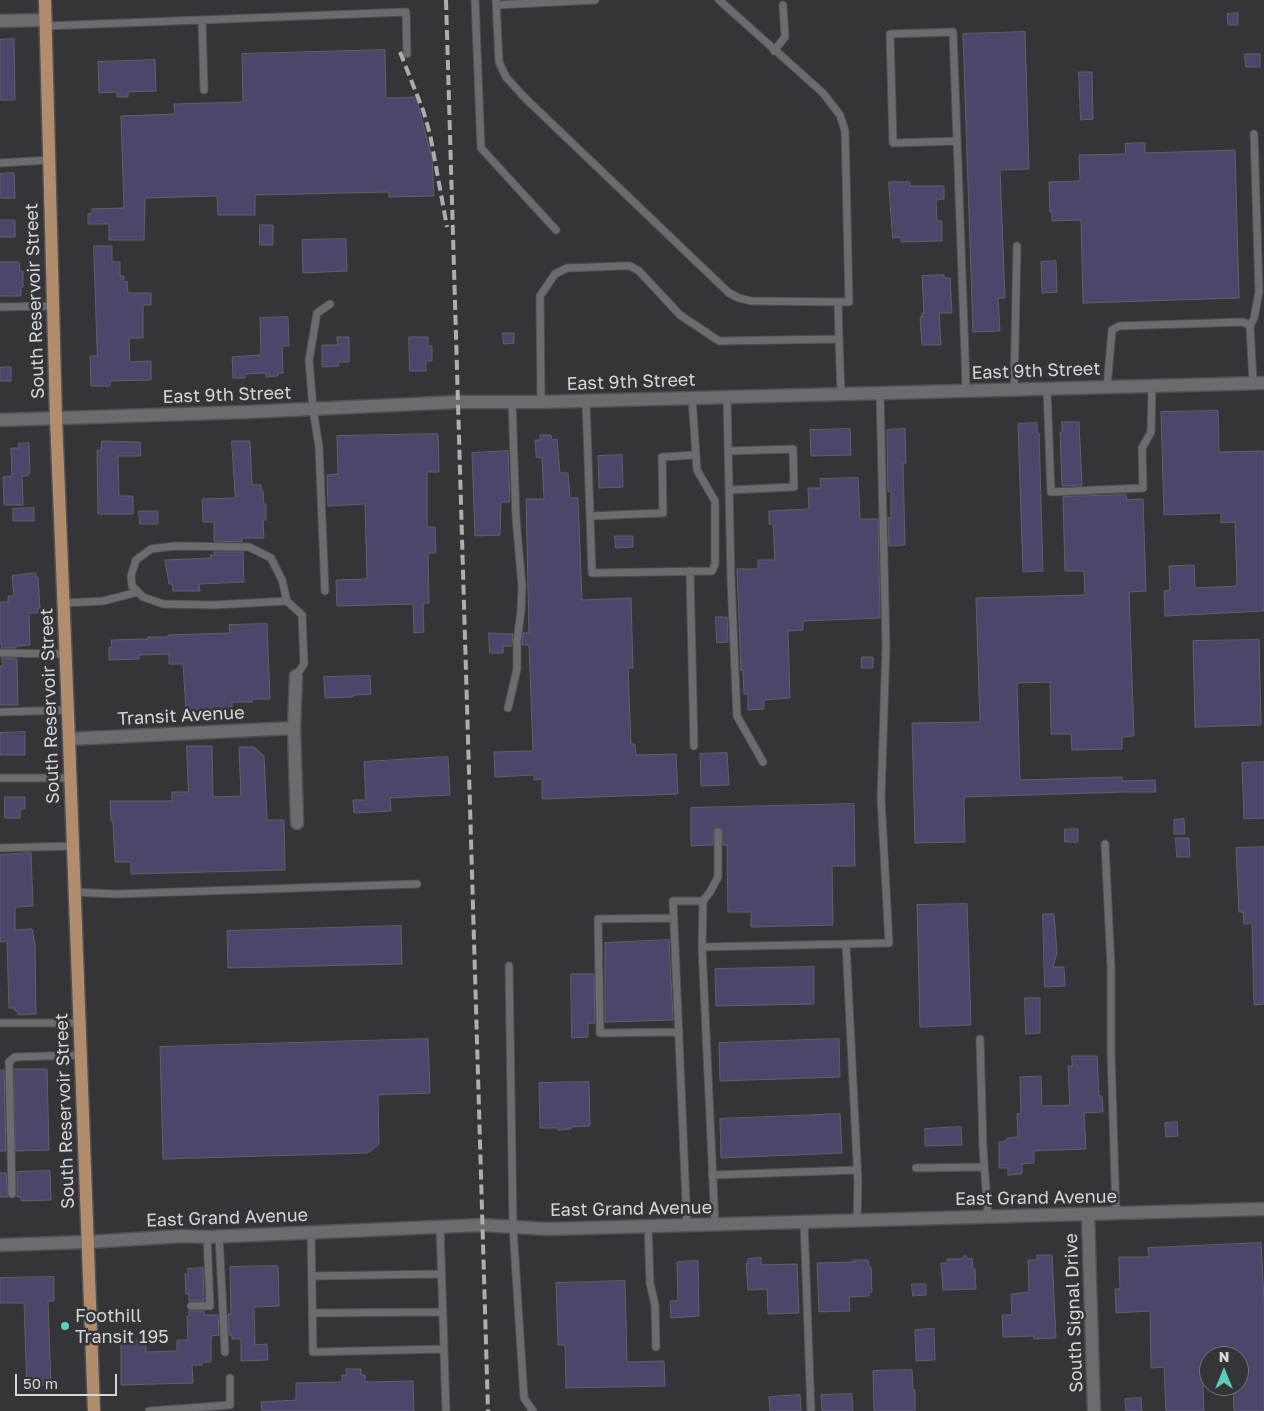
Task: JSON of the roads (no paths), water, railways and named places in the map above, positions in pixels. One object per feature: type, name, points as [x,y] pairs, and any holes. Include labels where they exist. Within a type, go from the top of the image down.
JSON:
[{"type":"main road","name":"South Reservoir Street","points":[[45,0],[56,418],[94,1411]]},
{"type":"street","points":[[0,21],[45,23]]},
{"type":"street","name":"East 9th Street","points":[[0,420],[458,402],[586,401],[1258,383]]},
{"type":"street","points":[[296,676],[294,728],[297,823]]},
{"type":"street","name":"Transit Avenue","points":[[69,740],[294,728]]},
{"type":"street","name":"East Grand Avenue","points":[[0,1244],[482,1225],[548,1229],[1264,1209]]},
{"type":"street","name":"South Signal Drive","points":[[1088,1215],[1094,1411]]},
{"type":"lane","points":[[475,0],[481,148],[556,230]]},
{"type":"lane","points":[[596,0],[497,2],[499,62],[506,77],[524,98],[729,293],[752,301],[849,302],[845,131],[840,115],[823,93],[719,0]]},
{"type":"lane","points":[[774,51],[785,37],[783,5]]},
{"type":"lane","points":[[45,23],[202,20],[406,12],[407,54]]},
{"type":"lane","points":[[202,20],[204,90]]},
{"type":"lane","points":[[957,141],[893,143],[890,34],[953,32],[957,141],[966,391]]},
{"type":"lane","points":[[1254,134],[1259,292],[1254,318],[1250,326],[1258,383]]},
{"type":"lane","points":[[0,163],[49,160]]},
{"type":"lane","points":[[1014,390],[1017,246]]},
{"type":"lane","points":[[541,402],[540,296],[554,274],[567,268],[630,266],[639,271],[680,315],[719,341],[839,339]]},
{"type":"lane","points":[[838,302],[841,394]]},
{"type":"lane","points":[[325,592],[319,447],[312,409],[309,360],[316,313],[330,304]]},
{"type":"lane","points":[[0,308],[53,306]]},
{"type":"lane","points":[[1107,387],[1112,330],[1119,326],[1243,322],[1250,326]]},
{"type":"lane","points":[[1047,389],[1051,492],[1143,488],[1142,448],[1151,432],[1152,386]]},
{"type":"lane","points":[[702,948],[889,943],[881,799],[886,646],[880,393]]},
{"type":"lane","points":[[727,397],[731,580],[737,716],[763,762]]},
{"type":"lane","points":[[586,401],[592,573],[712,571],[715,564],[715,501],[697,470],[692,398]]},
{"type":"lane","points":[[508,708],[517,669],[517,641],[522,586],[516,518],[512,402]]},
{"type":"lane","points":[[728,450],[793,449],[794,487],[729,490]]},
{"type":"lane","points":[[590,516],[663,513],[662,457],[696,455]]},
{"type":"lane","points":[[287,601],[213,605],[163,604],[143,597],[132,586],[131,576],[136,560],[152,549],[175,546],[249,547],[271,558],[282,580],[287,601],[302,615],[304,664],[296,676]]},
{"type":"lane","points":[[690,571],[694,746]]},
{"type":"lane","points":[[64,603],[103,602],[138,592]]},
{"type":"lane","points":[[0,653],[66,654]]},
{"type":"lane","points":[[0,712],[68,710]]},
{"type":"lane","points":[[0,778],[71,778]]},
{"type":"lane","points":[[715,1224],[702,948],[703,901],[718,876],[718,832]]},
{"type":"lane","points":[[1105,844],[1111,967],[1111,1053],[1116,1214]]},
{"type":"lane","points":[[0,848],[73,846]]},
{"type":"lane","points":[[75,892],[115,894],[417,884]]},
{"type":"lane","points":[[687,1225],[673,901],[703,901]]},
{"type":"lane","points":[[674,918],[598,919],[600,1033],[679,1032]]},
{"type":"lane","points":[[846,944],[857,1170],[857,1220]]},
{"type":"lane","points":[[509,966],[513,1227],[524,1398],[533,1411]]},
{"type":"lane","points":[[0,1023],[80,1023]]},
{"type":"lane","points":[[980,1039],[984,1167],[988,1217]]},
{"type":"lane","points":[[12,1194],[9,1062],[15,1057],[81,1055]]},
{"type":"lane","points":[[916,1168],[984,1167]]},
{"type":"lane","points":[[712,1174],[857,1170]]},
{"type":"lane","points":[[804,1222],[811,1411]]},
{"type":"lane","points":[[648,1226],[650,1283],[656,1305],[656,1346]]},
{"type":"lane","points":[[440,1227],[446,1411]]},
{"type":"lane","points":[[311,1232],[312,1352],[444,1350]]},
{"type":"lane","points":[[190,1306],[210,1306],[213,1237]]},
{"type":"lane","points":[[213,1237],[225,1352]]},
{"type":"lane","points":[[312,1276],[441,1274]]},
{"type":"lane","points":[[312,1314],[442,1312]]},
{"type":"lane","points":[[148,1411],[230,1405],[230,1378]]},
{"type":"railway","points":[[446,0],[488,1411]]},
{"type":"railway","points":[[400,52],[423,110],[430,134],[447,227]]},
{"type":"place","name":"Foothill Transit 195","points":[[65,1326]]}]
